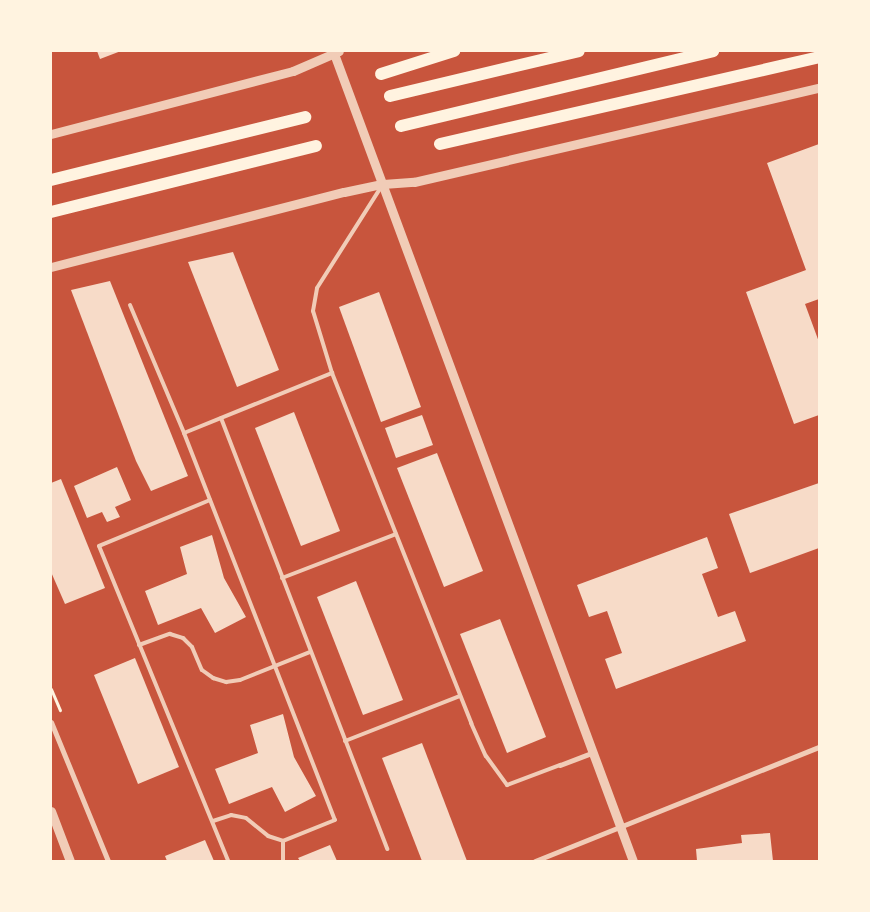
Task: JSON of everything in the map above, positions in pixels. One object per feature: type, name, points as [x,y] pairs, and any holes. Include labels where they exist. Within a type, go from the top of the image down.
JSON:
[{"type":"main road","points":[[381,74],[454,51]]},
{"type":"main road","points":[[390,96],[579,51]]},
{"type":"main road","points":[[401,126],[713,51]]},
{"type":"main road","points":[[440,144],[819,58]]},
{"type":"main road","points":[[51,180],[305,117]]},
{"type":"main road","points":[[51,212],[316,146]]},
{"type":"street","points":[[51,134],[293,71],[335,52],[633,861]]},
{"type":"street","points":[[51,267],[338,193],[383,184],[414,182],[819,88]]},
{"type":"street","points":[[51,722],[108,861]]},
{"type":"street","points":[[535,861],[819,747]]},
{"type":"street","points":[[560,765],[592,753]]},
{"type":"street","points":[[51,811],[70,861]]},
{"type":"lane","points":[[383,184],[317,288],[313,311],[332,373],[460,696],[486,756],[507,785],[560,765]]},
{"type":"lane","points":[[130,305],[184,433],[335,820],[283,841],[268,836],[246,818],[231,815],[212,821]]},
{"type":"lane","points":[[184,433],[332,373]]},
{"type":"lane","points":[[221,418],[387,849]]},
{"type":"lane","points":[[210,500],[99,546],[228,861]]},
{"type":"lane","points":[[282,578],[396,534]]},
{"type":"lane","points":[[140,645],[170,634],[183,638],[192,647],[202,670],[213,678],[226,682],[240,680],[310,652]]},
{"type":"lane","points":[[345,741],[460,696]]},
{"type":"lane","points":[[283,841],[283,861]]},
{"type":"building","points":[[97,51],[121,51],[100,59]]},
{"type":"building","points":[[819,144],[819,299],[805,304],[819,342],[819,415],[794,424],[746,292],[806,270],[767,163]]},
{"type":"building","points":[[233,252],[279,370],[237,387],[188,262]]},
{"type":"building","points":[[110,281],[188,476],[151,491],[136,461],[71,290]]},
{"type":"building","points":[[379,292],[421,407],[381,422],[339,307]]},
{"type":"building","points":[[294,412],[340,531],[301,546],[255,428]]},
{"type":"building","points":[[422,415],[433,445],[396,458],[385,428]]},
{"type":"building","points":[[437,453],[483,571],[444,587],[397,468]]},
{"type":"building","points":[[117,467],[131,500],[115,507],[120,517],[107,522],[102,512],[87,518],[74,486]]},
{"type":"building","points":[[61,479],[105,588],[65,604],[51,572],[51,483]]},
{"type":"building","points":[[819,483],[819,548],[750,573],[729,514]]},
{"type":"building","points":[[212,535],[224,578],[246,617],[215,633],[201,608],[158,625],[145,591],[187,574],[180,547]]},
{"type":"building","points":[[707,537],[718,568],[702,574],[718,617],[735,611],[746,641],[616,689],[605,659],[622,653],[607,611],[589,617],[577,585]]},
{"type":"building","points":[[356,581],[403,700],[363,715],[317,597]]},
{"type":"building","points":[[500,619],[546,737],[507,753],[460,634]]},
{"type":"building","points":[[135,658],[179,767],[138,784],[94,675]]},
{"type":"building","points":[[283,714],[294,757],[316,796],[285,812],[272,787],[229,804],[215,769],[258,753],[250,725]]},
{"type":"building","points":[[422,743],[467,861],[422,861],[382,758]]},
{"type":"building","points":[[770,833],[773,861],[697,861],[696,849],[742,843],[741,835]]},
{"type":"building","points":[[205,840],[214,861],[167,861],[165,856]]},
{"type":"building","points":[[330,845],[337,861],[300,861],[298,858]]}]
